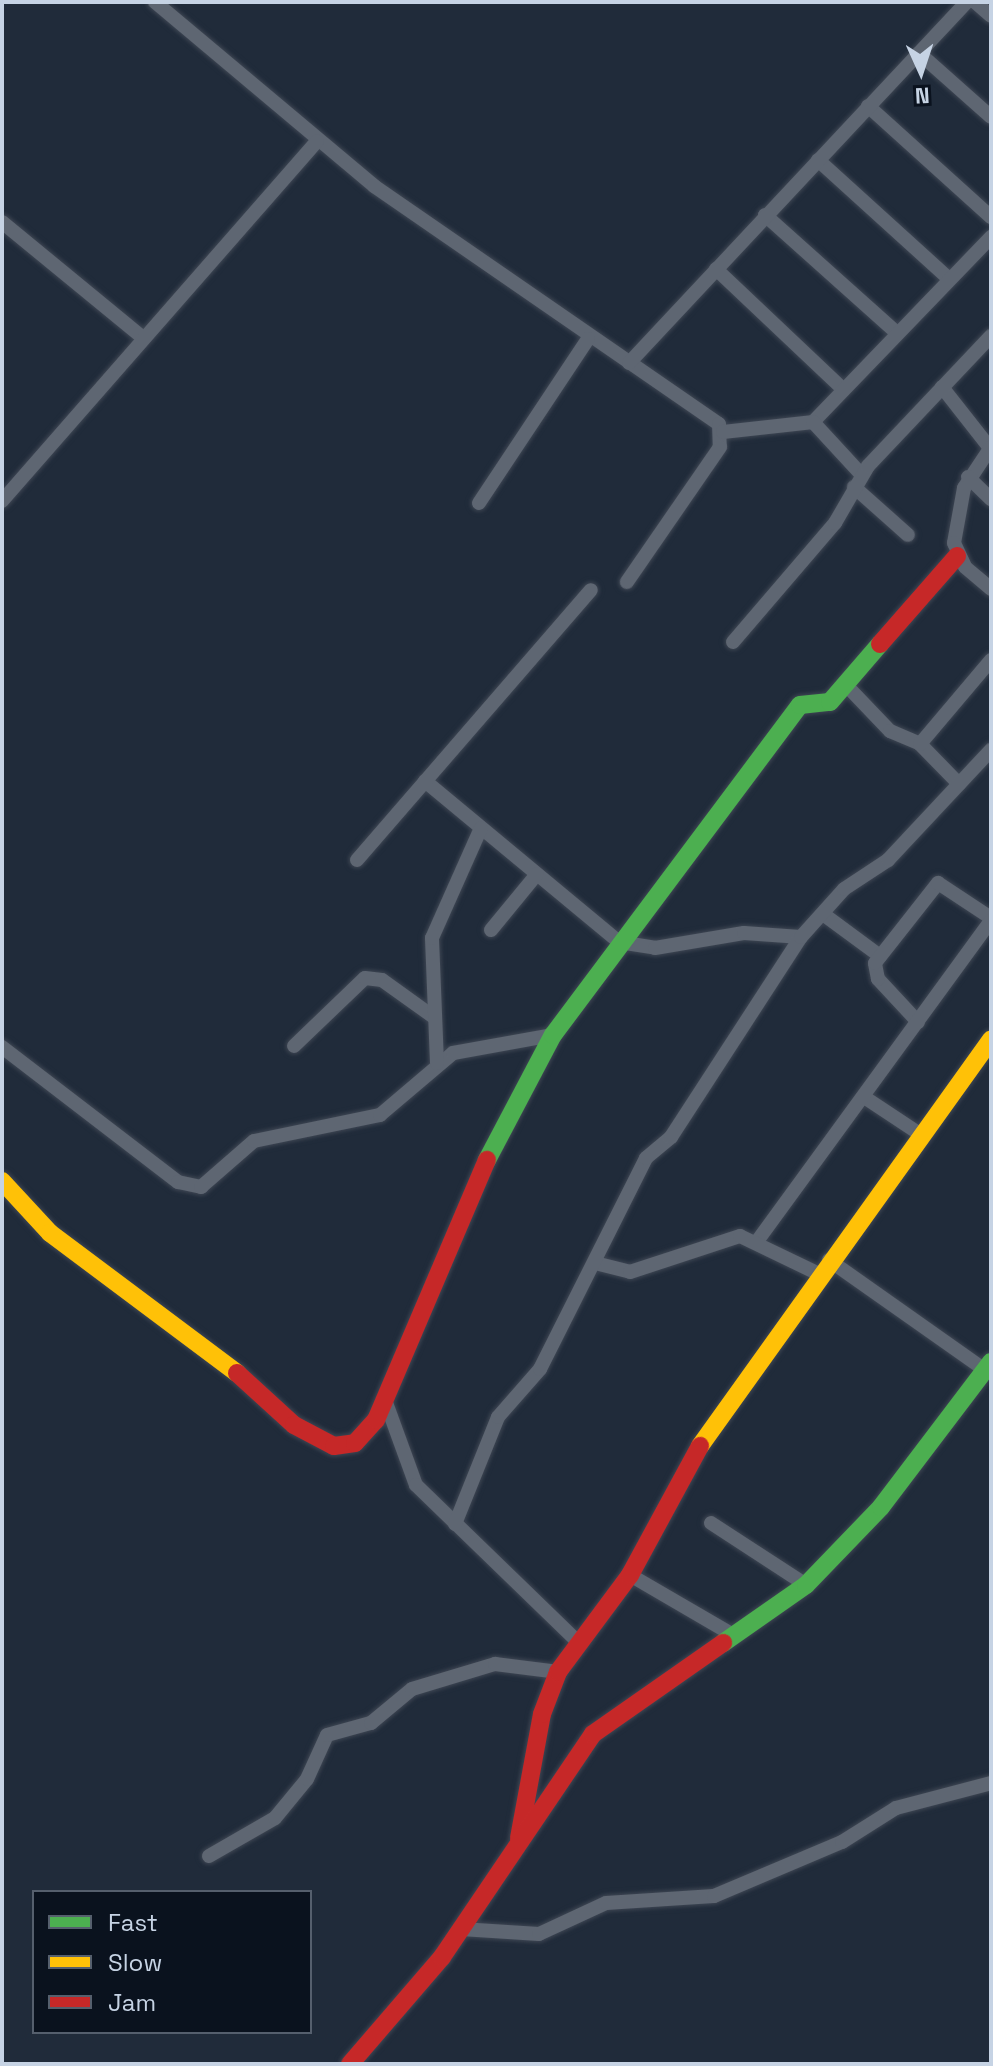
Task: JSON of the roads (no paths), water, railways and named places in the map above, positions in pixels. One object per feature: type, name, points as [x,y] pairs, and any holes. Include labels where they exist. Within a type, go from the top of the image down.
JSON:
[{"type":"street","points":[[155,2],[317,141],[588,339],[629,363],[723,432],[813,422],[948,278],[988,245]]},
{"type":"street","points":[[629,363],[967,2]]},
{"type":"street","points":[[975,2],[991,16]]},
{"type":"street","points":[[919,53],[991,117]]},
{"type":"street","points":[[868,106],[991,217]]},
{"type":"street","points":[[2,501],[142,337],[317,141]]},
{"type":"street","points":[[818,160],[948,278]]},
{"type":"street","points":[[765,215],[897,333]]},
{"type":"street","points":[[2,222],[142,337]]},
{"type":"street","points":[[716,269],[843,389]]},
{"type":"street","points":[[733,642],[835,523],[858,480],[991,336]]},
{"type":"street","points":[[479,503],[588,339]]},
{"type":"street","points":[[942,387],[990,448],[968,477],[954,529],[957,556],[991,589]]},
{"type":"street","points":[[813,422],[858,480],[908,535]]},
{"type":"street","points":[[627,582],[723,432]]},
{"type":"street","points":[[968,477],[991,499]]},
{"type":"street","points":[[2,1181],[50,1233],[230,1366],[307,1433],[334,1446],[355,1443],[385,1400],[466,1200],[553,1035],[619,942],[800,705],[825,705],[846,685],[957,556]]},
{"type":"street","points":[[357,860],[591,590]]},
{"type":"street","points":[[920,744],[991,660]]},
{"type":"street","points":[[846,685],[890,731],[920,744],[959,784]]},
{"type":"street","points":[[455,1524],[498,1417],[540,1369],[646,1158],[671,1137],[801,937],[823,914],[888,860],[991,750]]},
{"type":"street","points":[[425,781],[619,942],[655,948],[744,933],[801,937]]},
{"type":"street","points":[[437,1063],[432,938],[481,828]]},
{"type":"street","points":[[491,930],[537,874]]},
{"type":"street","points":[[758,1240],[864,1097],[918,1022],[991,919],[938,883],[880,956],[878,979],[918,1022]]},
{"type":"street","points":[[823,914],[880,956]]},
{"type":"street","points":[[294,1046],[365,978],[382,980],[435,1018]]},
{"type":"street","points":[[2,1047],[47,1088],[190,1187],[208,1184],[254,1141],[380,1115],[437,1063],[475,1045],[553,1035]]},
{"type":"street","points":[[519,1843],[542,1714],[558,1672],[630,1575],[695,1453],[824,1267],[991,1040]]},
{"type":"street","points":[[864,1097],[920,1134]]},
{"type":"street","points":[[350,2064],[461,1929],[610,1717],[735,1636],[806,1585],[881,1507],[988,1366],[824,1267],[758,1240],[720,1237],[630,1272],[595,1263]]},
{"type":"street","points":[[385,1400],[409,1472],[455,1524],[579,1643]]},
{"type":"street","points":[[711,1523],[806,1585]]},
{"type":"street","points":[[630,1575],[735,1636]]},
{"type":"street","points":[[209,1856],[275,1818],[307,1779],[327,1735],[371,1723],[412,1689],[495,1664],[558,1672]]},
{"type":"street","points":[[461,1929],[539,1934],[606,1903],[714,1896],[842,1842],[896,1808],[991,1783]]}]
